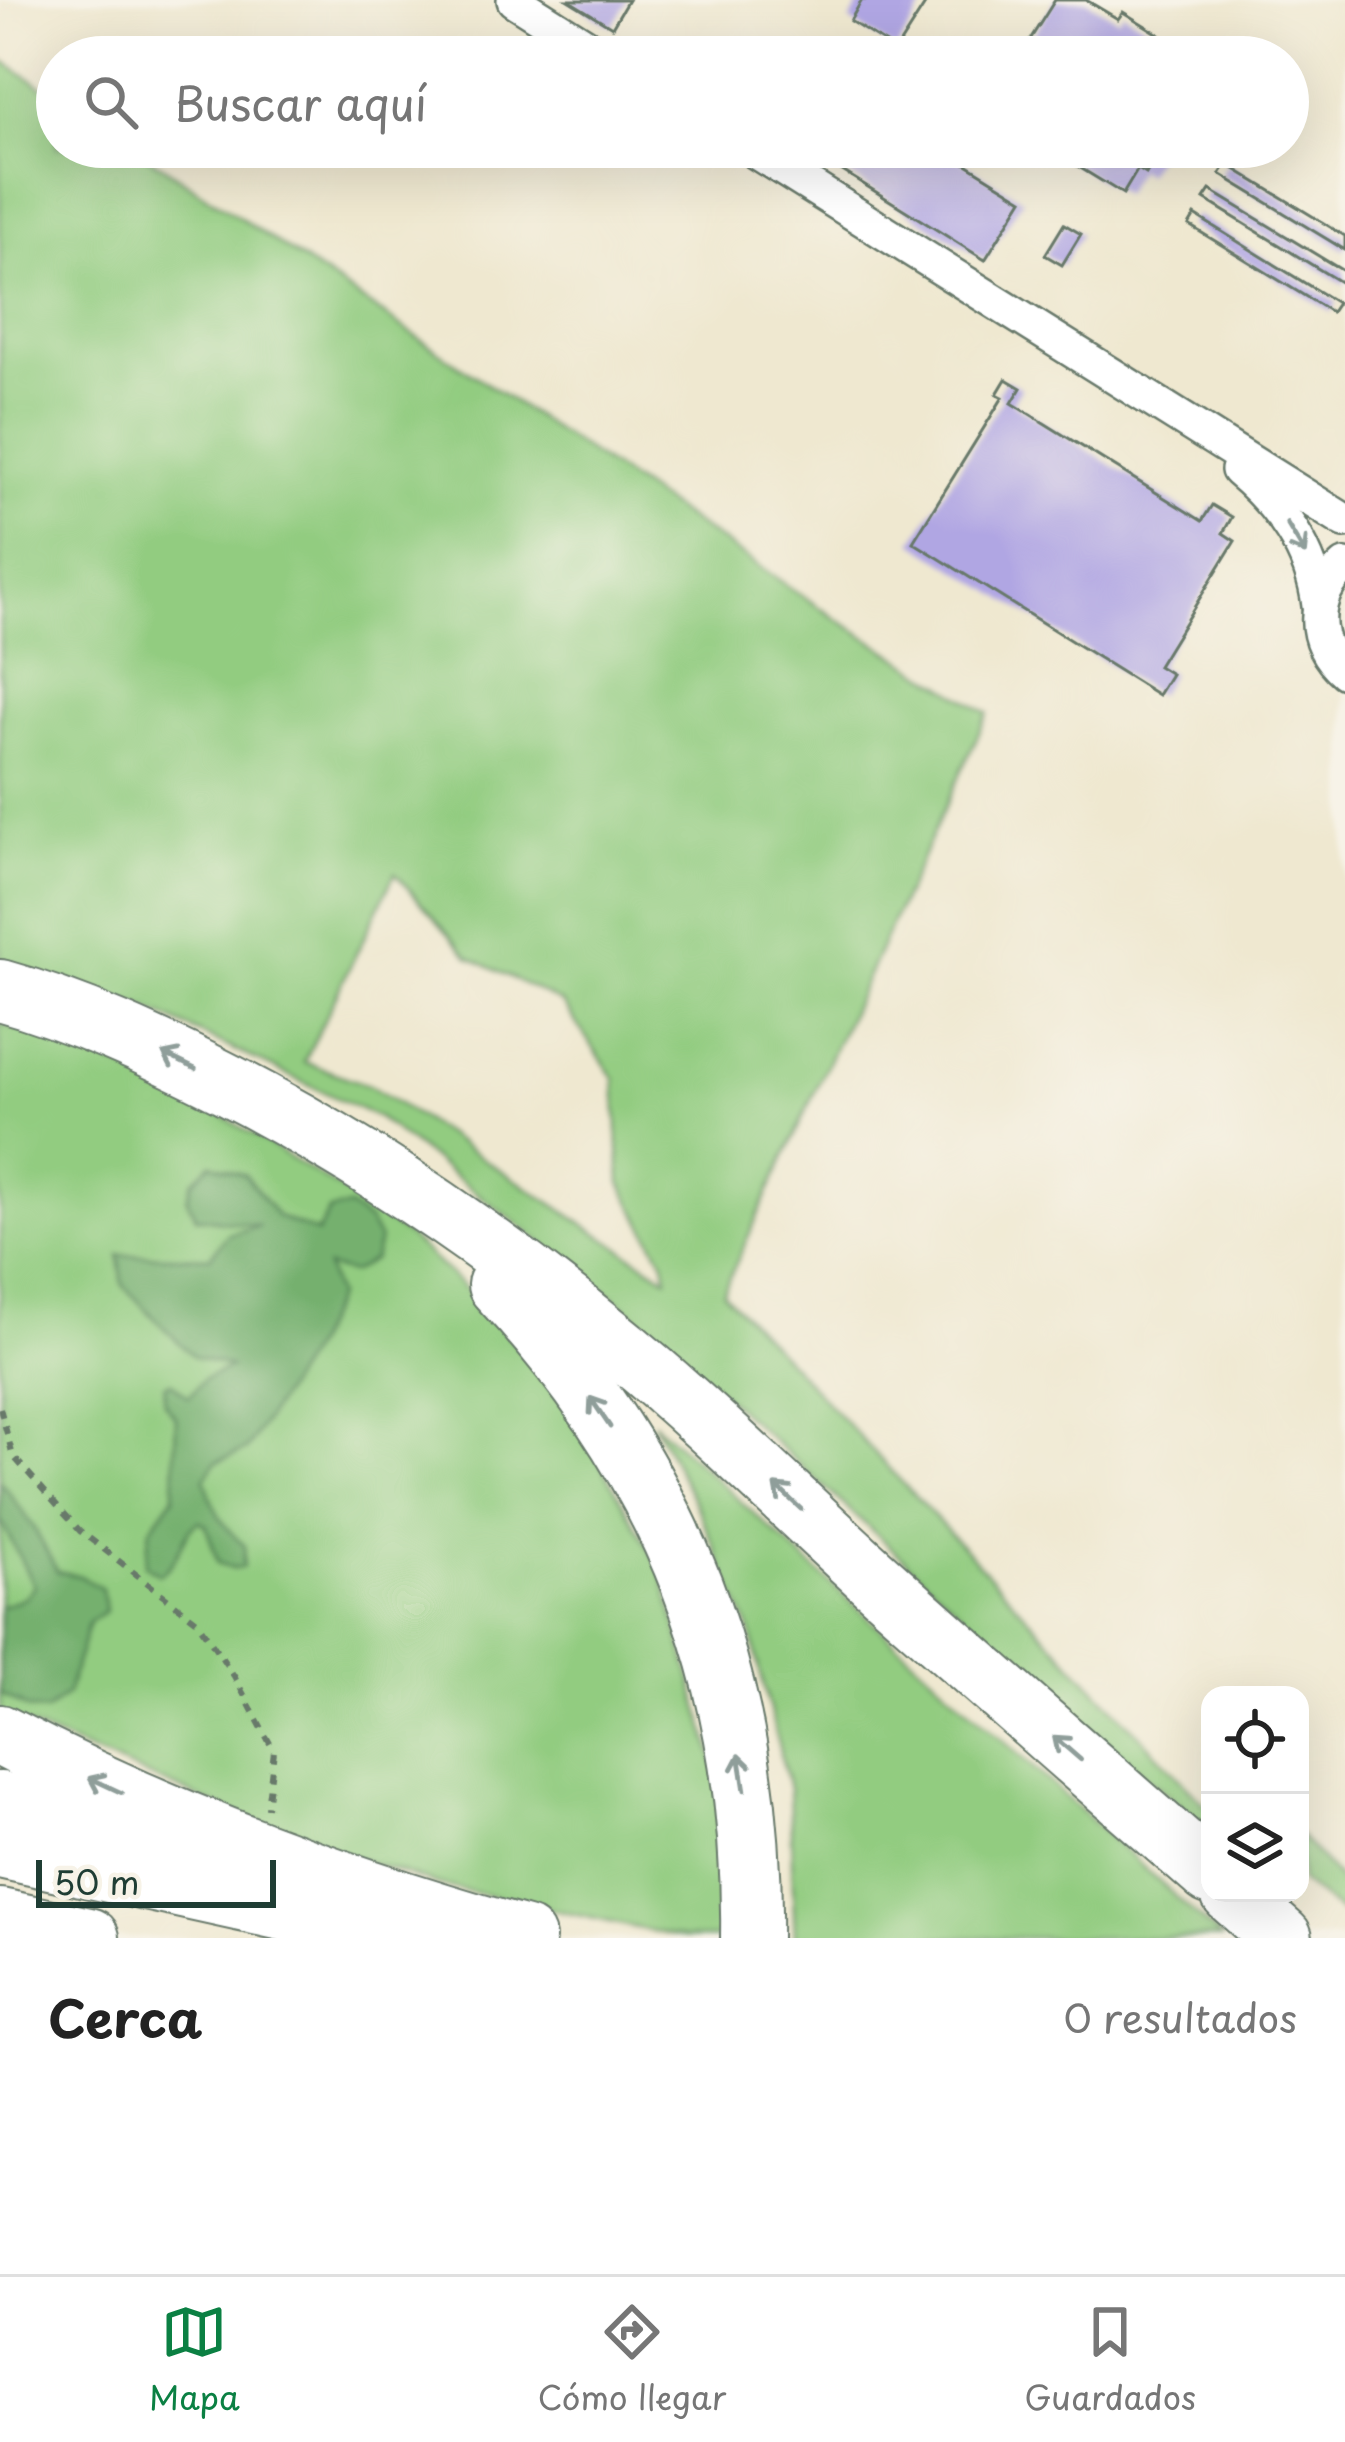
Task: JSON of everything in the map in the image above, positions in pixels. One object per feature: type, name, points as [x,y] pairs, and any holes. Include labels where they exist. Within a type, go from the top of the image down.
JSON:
[{"type":"highway","points":[[0,990],[110,1029],[284,1113],[430,1202],[503,1254],[628,1354],[1201,1866]]},
{"type":"highway","points":[[284,1113],[404,1198],[488,1275],[558,1353],[620,1441],[672,1534],[708,1628],[742,1768],[752,1913]]},
{"type":"highway","points":[[0,1735],[140,1802],[430,1927]]},
{"type":"highway","points":[[0,1802],[430,1927]]},
{"type":"highway","points":[[0,1848],[430,1927],[525,1938]]},
{"type":"highway","points":[[1241,1902],[1282,1938]]},
{"type":"highway","points":[[0,1919],[89,1938]]},
{"type":"street","points":[[514,0],[571,36]]},
{"type":"street","points":[[781,168],[1345,520]]},
{"type":"street","points":[[1152,401],[1253,482],[1278,510],[1310,565],[1317,586],[1321,639],[1331,659],[1345,672]]},
{"type":"street","points":[[1319,606],[1328,585],[1345,566]]},
{"type":"path","points":[[0,1408],[13,1456],[80,1531],[197,1621],[234,1676],[274,1751],[264,1827]]},
{"type":"green space","points":[[0,59],[36,82],[36,168],[165,168],[837,619],[988,713],[723,1292],[1201,1800],[1201,1823],[620,1302],[377,1117],[146,1008],[0,964]],"holes":[[[395,873],[469,957],[562,1003],[615,1079],[621,1183],[664,1262],[667,1278],[371,1086],[304,1062]]]},
{"type":"green space","points":[[0,1023],[75,1047],[212,1109],[359,1201],[409,1237],[486,1307],[575,1417],[661,1570],[718,1774],[724,1938],[683,1938],[439,1885],[302,1841],[0,1714]]},
{"type":"green space","points":[[211,1163],[245,1175],[278,1217],[317,1233],[329,1211],[349,1207],[369,1222],[379,1240],[374,1259],[352,1273],[327,1267],[336,1297],[313,1345],[246,1450],[216,1462],[205,1478],[219,1515],[245,1546],[243,1567],[218,1563],[206,1525],[200,1521],[159,1574],[145,1565],[150,1529],[174,1496],[176,1418],[164,1402],[165,1385],[171,1382],[189,1397],[203,1380],[230,1367],[194,1357],[167,1331],[123,1285],[119,1255],[210,1257],[228,1234],[260,1226],[196,1217],[187,1199],[192,1182]]},
{"type":"green space","points":[[653,1422],[1221,1938],[795,1938],[789,1789],[751,1633],[699,1511]]},
{"type":"green space","points":[[0,1480],[57,1571],[80,1576],[102,1589],[105,1611],[89,1622],[67,1694],[46,1712],[28,1709],[0,1693],[0,1607],[25,1597],[34,1586],[0,1519]]},
{"type":"green space","points":[[1309,1846],[1345,1886],[1345,1916],[1309,1888]]},
{"type":"building","points":[[568,0],[628,0],[612,27]]},
{"type":"building","points":[[862,0],[928,0],[905,36],[874,36],[850,21]]},
{"type":"building","points":[[1055,0],[1086,0],[1118,19],[1123,12],[1162,36],[1032,36]]},
{"type":"building","points":[[838,168],[973,168],[1023,199],[985,260]]},
{"type":"building","points":[[1080,168],[1150,168],[1146,174],[1138,169],[1123,194]]},
{"type":"building","points":[[1224,168],[1234,168],[1345,236],[1345,250],[1220,174]]},
{"type":"building","points":[[1210,190],[1345,272],[1345,285],[1204,199]]},
{"type":"building","points":[[1195,215],[1337,303],[1331,312],[1189,225]]},
{"type":"building","points":[[1064,224],[1081,234],[1062,265],[1045,255]]},
{"type":"building","points":[[1006,379],[1021,388],[1012,403],[1202,521],[1212,505],[1232,517],[1223,533],[1235,541],[1158,666],[1171,674],[1158,695],[913,542],[1003,397],[997,394]]}]
